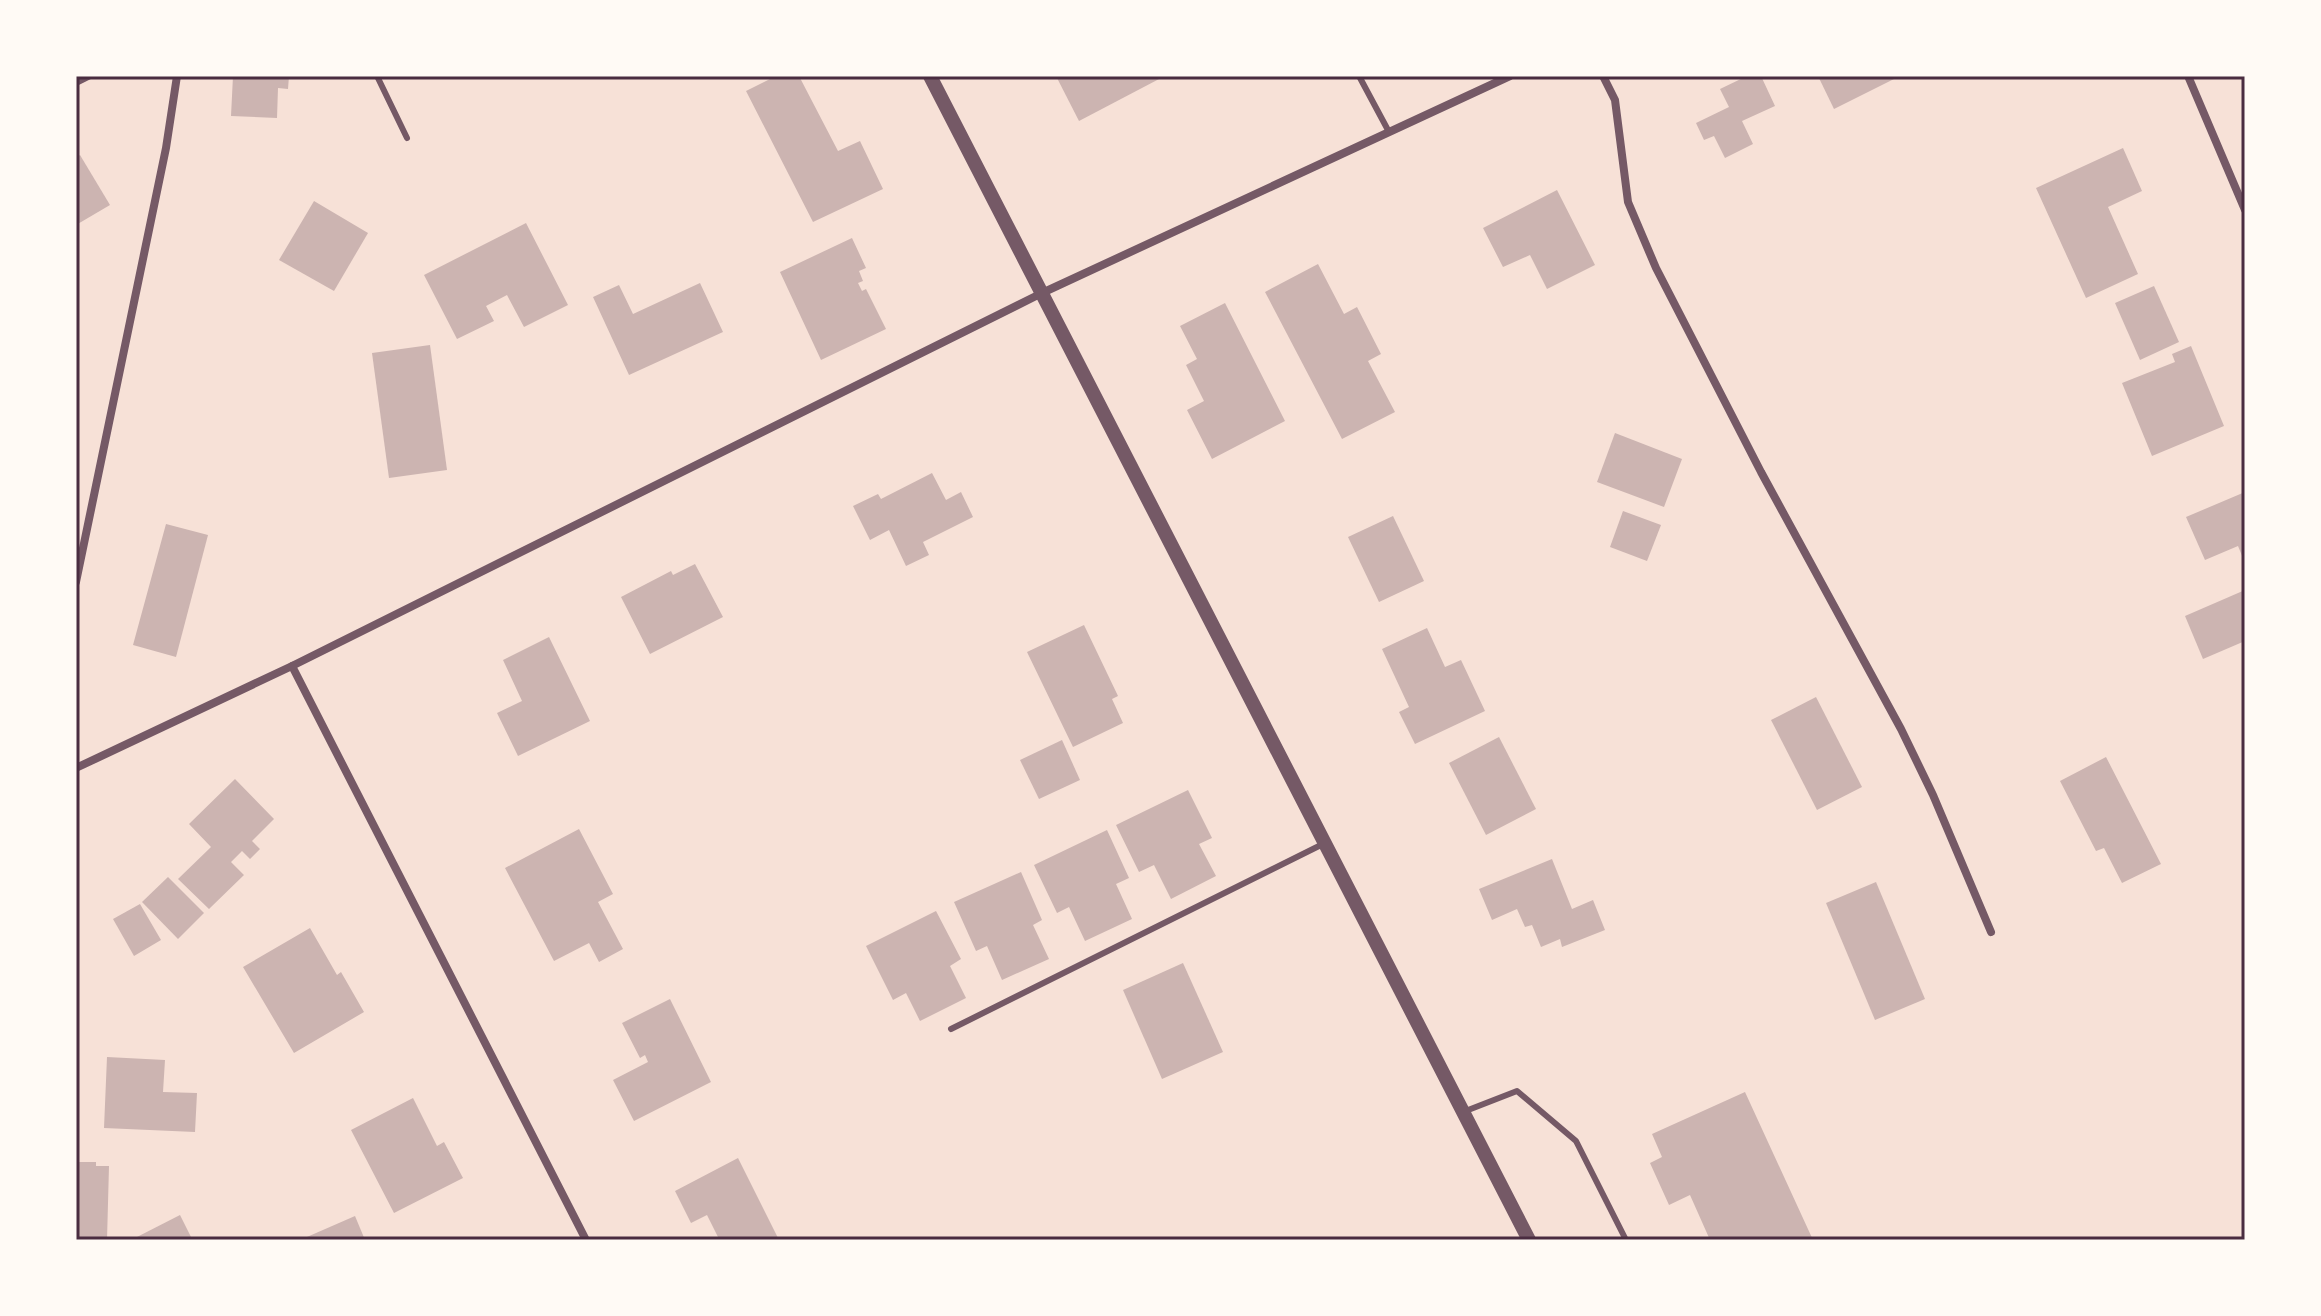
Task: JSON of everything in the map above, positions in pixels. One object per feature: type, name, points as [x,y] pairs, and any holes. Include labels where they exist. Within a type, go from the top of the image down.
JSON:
[{"type":"street","points":[[76,582],[166,148],[177,76]]},
{"type":"street","points":[[930,76],[1529,1240]]},
{"type":"street","points":[[76,768],[292,666],[1042,293],[1510,76]]},
{"type":"street","points":[[1603,76],[1615,100],[1628,202],[1656,268],[1761,472],[1901,729],[1933,795],[1991,932]]},
{"type":"street","points":[[2188,76],[2245,210]]},
{"type":"street","points":[[292,666],[586,1240]]},
{"type":"lane","points":[[76,83],[90,76]]},
{"type":"lane","points":[[377,76],[407,138]]},
{"type":"lane","points":[[1359,76],[1389,132]]},
{"type":"lane","points":[[951,1029],[1325,843]]},
{"type":"lane","points":[[1463,1112],[1517,1091],[1576,1141],[1626,1240]]},
{"type":"building","points":[[233,76],[289,76],[288,89],[278,88],[277,118],[231,116]]},
{"type":"building","points":[[776,76],[799,76],[838,151],[860,141],[883,189],[813,222],[746,91]]},
{"type":"building","points":[[1056,76],[1160,76],[1161,78],[1079,121]]},
{"type":"building","points":[[1747,76],[1761,76],[1775,106],[1742,121],[1753,144],[1725,158],[1714,136],[1704,140],[1696,123],[1729,107],[1720,89]]},
{"type":"building","points":[[1818,76],[1900,76],[1834,109]]},
{"type":"building","points":[[2123,148],[2142,191],[2108,207],[2138,274],[2086,298],[2036,188]]},
{"type":"building","points":[[80,155],[110,205],[76,225],[76,158]]},
{"type":"building","points":[[1557,190],[1595,265],[1547,289],[1530,255],[1503,267],[1483,228]]},
{"type":"building","points":[[314,201],[368,233],[334,291],[279,260]]},
{"type":"building","points":[[526,223],[568,305],[524,327],[507,295],[486,306],[494,321],[457,339],[424,275]]},
{"type":"building","points":[[852,238],[866,268],[859,271],[863,281],[858,283],[862,291],[866,289],[886,329],[821,360],[780,272]]},
{"type":"building","points":[[1318,264],[1344,314],[1357,307],[1381,354],[1368,361],[1395,412],[1342,439],[1265,292]]},
{"type":"building","points":[[700,283],[723,332],[629,375],[593,297],[619,285],[633,314]]},
{"type":"building","points":[[2154,286],[2179,342],[2140,360],[2115,303]]},
{"type":"building","points":[[1225,303],[1285,421],[1212,459],[1187,410],[1204,401],[1186,365],[1197,359],[1180,326]]},
{"type":"building","points":[[430,345],[447,470],[389,478],[372,353]]},
{"type":"building","points":[[2191,346],[2224,426],[2152,456],[2122,383],[2175,362],[2172,354]]},
{"type":"building","points":[[1615,433],[1682,459],[1664,507],[1597,482]]},
{"type":"building","points":[[932,473],[946,500],[961,492],[973,517],[923,542],[929,555],[906,566],[889,530],[870,540],[853,506],[878,494],[881,499]]},
{"type":"building","points":[[2245,492],[2245,563],[2238,546],[2205,560],[2186,517]]},
{"type":"building","points":[[1623,511],[1661,525],[1647,561],[1610,547]]},
{"type":"building","points":[[1393,516],[1424,581],[1379,602],[1348,537]]},
{"type":"building","points":[[166,524],[208,535],[176,657],[133,645]]},
{"type":"building","points":[[695,564],[723,617],[650,654],[621,597],[671,571],[673,575]]},
{"type":"building","points":[[2245,590],[2245,641],[2203,659],[2185,616]]},
{"type":"building","points":[[1084,625],[1118,696],[1112,699],[1123,723],[1073,747],[1027,652]]},
{"type":"building","points":[[1427,628],[1445,667],[1461,660],[1485,711],[1415,744],[1399,712],[1409,707],[1382,649]]},
{"type":"building","points":[[549,637],[590,721],[518,756],[497,713],[522,701],[503,660]]},
{"type":"building","points":[[1816,697],[1862,787],[1817,810],[1771,720]]},
{"type":"building","points":[[1499,737],[1536,809],[1486,835],[1449,763]]},
{"type":"building","points":[[1062,740],[1080,780],[1039,799],[1020,760]]},
{"type":"building","points":[[2106,757],[2161,864],[2122,883],[2104,848],[2096,851],[2060,781]]},
{"type":"building","points":[[235,779],[274,819],[252,841],[260,849],[250,859],[242,851],[231,862],[244,875],[209,909],[178,879],[211,847],[189,824]]},
{"type":"building","points":[[1188,790],[1212,838],[1199,844],[1216,876],[1171,899],[1154,865],[1139,872],[1116,825]]},
{"type":"building","points":[[579,829],[613,894],[598,902],[623,949],[599,962],[589,943],[554,961],[505,868]]},
{"type":"building","points":[[1107,830],[1129,878],[1116,884],[1132,919],[1085,941],[1069,907],[1057,913],[1034,865]]},
{"type":"building","points":[[1552,859],[1572,909],[1593,900],[1605,930],[1562,947],[1560,939],[1541,947],[1532,925],[1525,927],[1517,909],[1492,920],[1479,889]]},
{"type":"building","points":[[1021,872],[1042,920],[1033,925],[1049,959],[1002,980],[987,946],[976,951],[954,902]]},
{"type":"building","points":[[168,877],[204,913],[178,939],[142,902]]},
{"type":"building","points":[[1876,882],[1925,999],[1875,1020],[1826,903]]},
{"type":"building","points":[[140,904],[161,940],[134,956],[113,919]]},
{"type":"building","points":[[936,911],[961,959],[950,966],[966,998],[920,1021],[906,993],[893,1000],[866,946]]},
{"type":"building","points":[[310,928],[337,975],[341,972],[364,1012],[294,1053],[243,967]]},
{"type":"building","points":[[1183,963],[1223,1052],[1162,1079],[1123,990]]},
{"type":"building","points":[[670,999],[711,1082],[634,1121],[613,1080],[648,1062],[645,1055],[640,1058],[622,1023]]},
{"type":"building","points":[[107,1057],[165,1060],[163,1092],[197,1093],[195,1132],[104,1128]]},
{"type":"building","points":[[1745,1092],[1813,1240],[1710,1240],[1690,1195],[1669,1205],[1650,1163],[1662,1157],[1652,1134]]},
{"type":"building","points":[[413,1098],[437,1146],[444,1142],[463,1178],[394,1213],[351,1130]]},
{"type":"building","points":[[738,1158],[779,1240],[711,1240],[718,1237],[707,1215],[691,1223],[675,1191]]},
{"type":"building","points":[[76,1162],[96,1162],[96,1166],[109,1166],[107,1240],[76,1240]]},
{"type":"building","points":[[180,1215],[191,1237],[185,1240],[135,1238]]},
{"type":"building","points":[[355,1216],[365,1240],[300,1240]]}]
